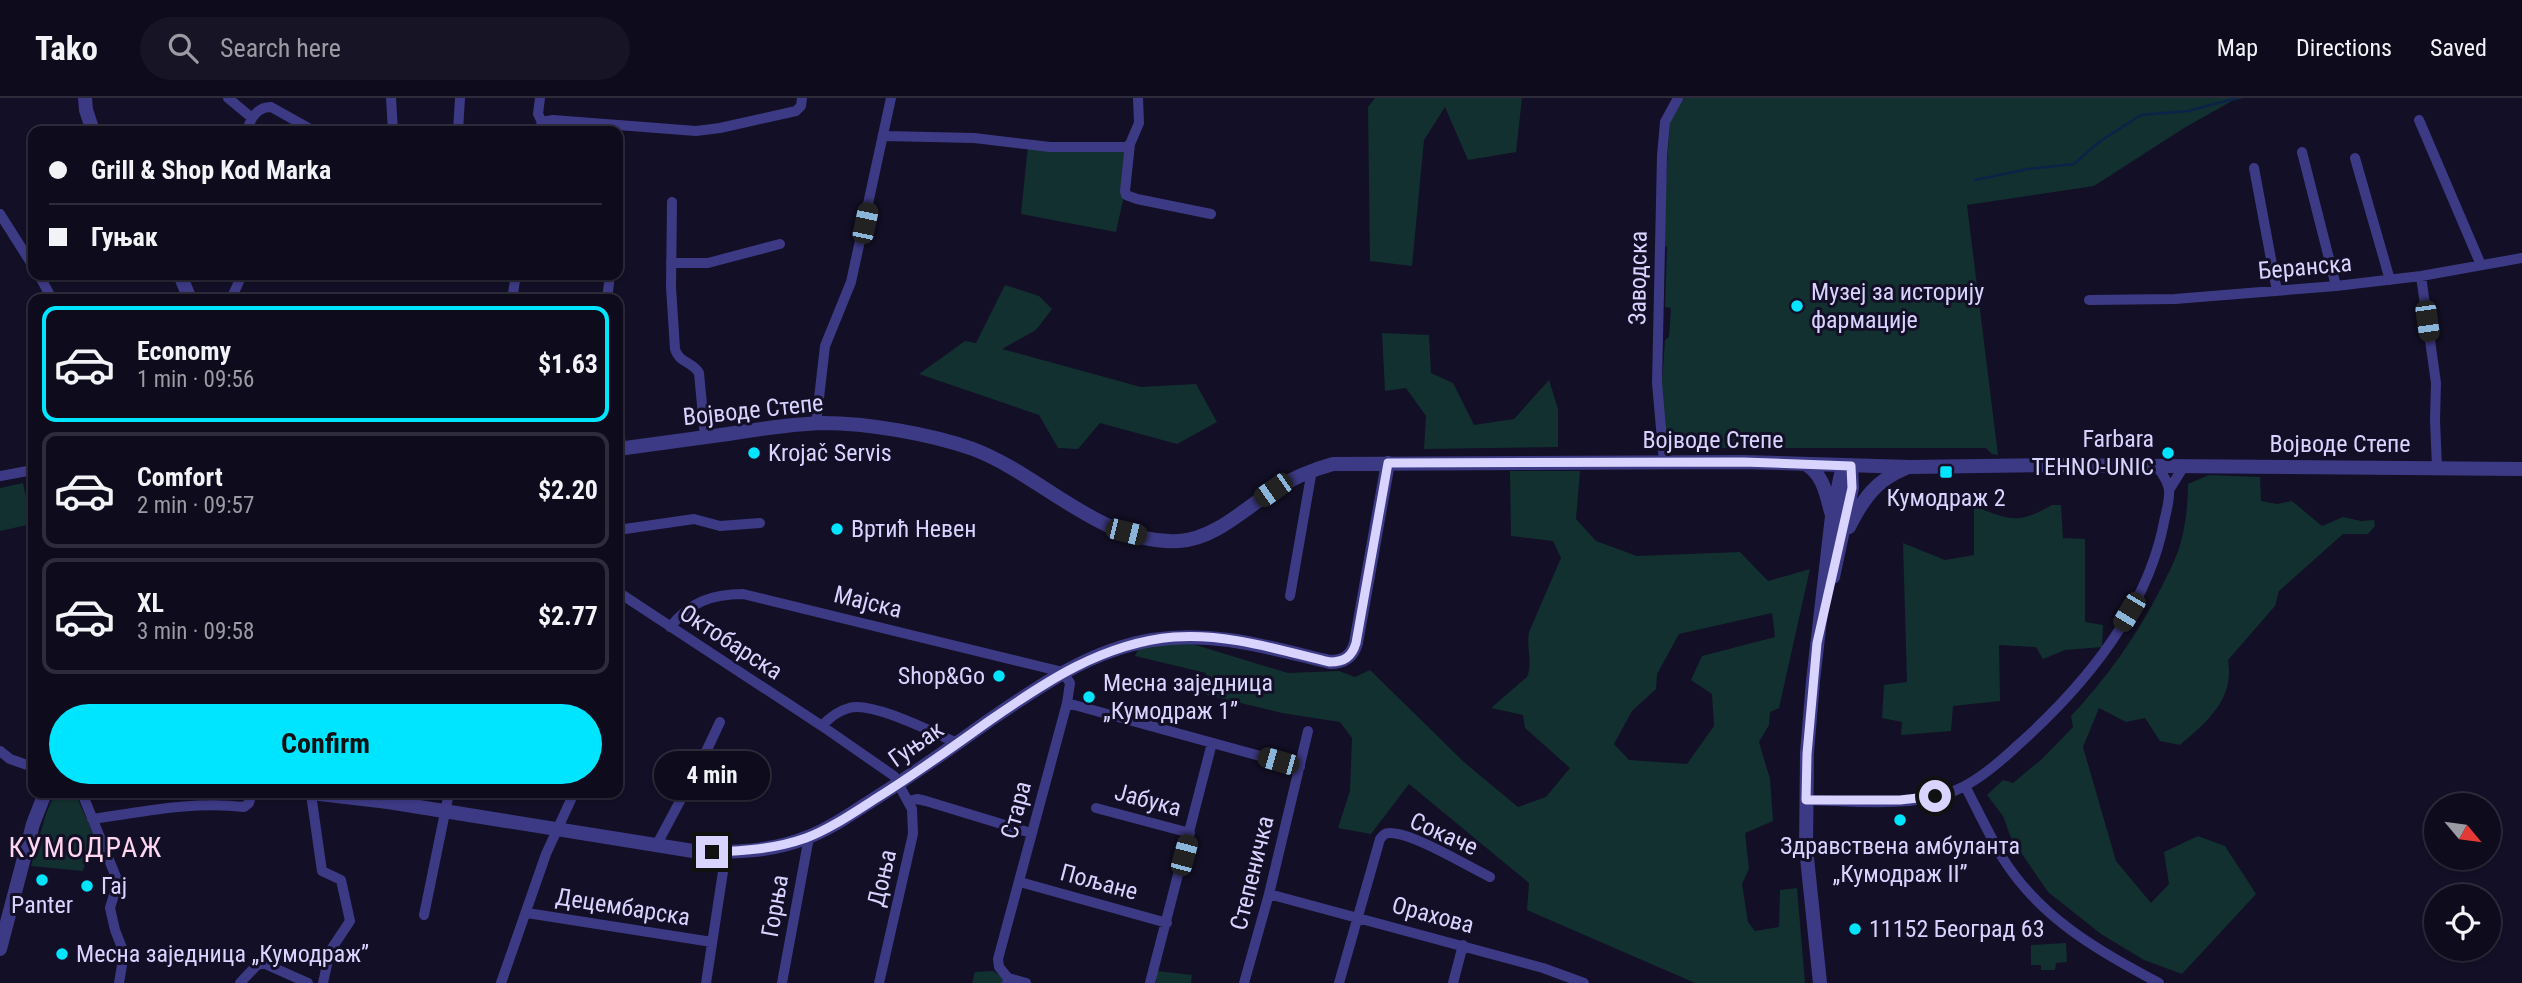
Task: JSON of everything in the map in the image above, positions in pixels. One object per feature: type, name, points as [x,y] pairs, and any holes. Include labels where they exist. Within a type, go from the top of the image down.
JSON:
[{"type":"street","points":[[85,98],[91,126]]},
{"type":"street","points":[[228,98],[252,118]]},
{"type":"street","points":[[391,98],[393,126]]},
{"type":"street","points":[[458,126],[460,98]]},
{"type":"street","points":[[540,98],[538,114],[541,126],[553,120],[703,130],[796,111],[801,106],[802,98]]},
{"type":"street","points":[[816,424],[825,346],[851,282],[891,98]]},
{"type":"street","points":[[1138,98],[1139,123],[1130,144],[1126,195],[1211,214]]},
{"type":"street","name":"Заводска","points":[[1664,462],[1657,383],[1662,156],[1665,122],[1678,98]]},
{"type":"street","points":[[249,126],[252,118],[261,109],[272,103],[306,126]]},
{"type":"street","points":[[2418,120],[2481,265]]},
{"type":"street","points":[[884,136],[974,138],[1050,147],[1130,144]]},
{"type":"street","points":[[2302,152],[2336,286]]},
{"type":"street","points":[[2355,158],[2390,280]]},
{"type":"street","points":[[2254,168],[2277,291]]},
{"type":"street","points":[[672,202],[671,263],[675,349],[679,358],[699,373],[705,437]]},
{"type":"street","points":[[0,214],[28,258]]},
{"type":"street","points":[[671,263],[708,263],[780,244]]},
{"type":"street","name":"Беранска","points":[[2089,300],[2175,299],[2336,286],[2421,276],[2522,258]]},
{"type":"street","points":[[2421,276],[2436,383],[2434,414],[2437,467]]},
{"type":"street","name":"Војводе Степе","points":[[623,448],[816,424],[896,431],[962,446],[1009,466],[1108,525],[1162,540],[1185,540],[1206,534],[1273,490],[1312,470],[1333,464],[1664,462],[1910,467],[2522,469]]},
{"type":"street","name":"Гуњак","points":[[354,798],[693,851],[759,850],[809,837],[899,784],[1039,686],[1063,672],[1121,647],[1150,640],[1194,636],[1234,639],[1330,662],[1345,659],[1356,643],[1388,463]]},
{"type":"street","points":[[1804,463],[1813,468],[1821,478],[1832,516]]},
{"type":"street","points":[[1819,983],[1810,898],[1807,754],[1832,516],[1839,474],[1847,465]]},
{"type":"street","points":[[1817,643],[1852,488],[1847,465]]},
{"type":"street","points":[[1840,548],[1862,501],[1886,477],[1910,467]]},
{"type":"street","points":[[2157,467],[2169,490]]},
{"type":"street","points":[[1806,800],[1918,799],[1944,794],[1965,786],[2040,725],[2084,678],[2129,612],[2150,571],[2169,490],[2183,467]]},
{"type":"street","points":[[1290,596],[1312,470]]},
{"type":"street","points":[[0,476],[28,471]]},
{"type":"street","points":[[623,529],[694,519],[720,527],[760,523]]},
{"type":"street","name":"Мајска","points":[[670,627],[681,614],[707,597],[743,594],[1063,672]]},
{"type":"street","name":"Октобарска","points":[[623,595],[822,726],[894,776],[899,784]]},
{"type":"street","name":"Стара","points":[[1007,980],[999,967],[998,959],[1067,703],[1070,683],[1063,672]]},
{"type":"street","points":[[1067,703],[1300,767]]},
{"type":"street","points":[[822,726],[838,713],[849,708],[863,707],[904,720],[957,743]]},
{"type":"street","points":[[656,845],[720,722]]},
{"type":"street","name":"Степеничка","points":[[1244,983],[1269,894],[1308,731]]},
{"type":"street","points":[[1150,983],[1212,743]]},
{"type":"street","points":[[0,751],[5,760],[28,766]]},
{"type":"street","name":"Доња","points":[[879,983],[913,834],[913,816],[909,801],[899,784]]},
{"type":"street","points":[[1965,786],[2003,857],[2038,901],[2080,938],[2159,983]]},
{"type":"street","points":[[0,949],[36,814],[43,798]]},
{"type":"street","points":[[84,798],[116,877],[110,908],[124,953],[119,983]]},
{"type":"street","points":[[92,819],[160,807],[198,804],[244,807],[250,798]]},
{"type":"street","points":[[312,798],[322,871],[341,880],[350,916],[348,925],[330,951],[323,983]]},
{"type":"street","points":[[424,915],[448,798]]},
{"type":"street","points":[[501,983],[555,830],[571,798]]},
{"type":"street","name":"Гуњак","points":[[909,801],[926,801],[1031,833]]},
{"type":"street","name":"Јабука","points":[[1096,808],[1190,833]]},
{"type":"street","name":"Сокаче","points":[[1358,917],[1380,839],[1387,833],[1417,840],[1490,877]]},
{"type":"street","name":"Горња","points":[[782,983],[809,837]]},
{"type":"street","points":[[706,983],[726,852]]},
{"type":"street","name":"Пољане","points":[[1020,882],[1167,923]]},
{"type":"street","name":"Орахова","points":[[1269,894],[1463,945],[1555,971],[1584,983]]},
{"type":"street","name":"Децембарска","points":[[527,913],[712,942]]},
{"type":"street","points":[[1339,983],[1358,917]]},
{"type":"street","points":[[1452,983],[1463,945]]},
{"type":"street","points":[[240,983],[256,966],[263,963],[308,983]]},
{"type":"street","points":[[1552,983],[1555,971]]},
{"type":"street","points":[[1007,980],[1026,983]]},
{"type":"green space","points":[[1375,98],[1522,98],[1516,152],[1468,160],[1445,107],[1424,140],[1412,266],[1370,261],[1368,107]]},
{"type":"green space","points":[[1681,98],[2243,98],[2232,101],[2184,128],[2094,186],[1967,205],[1998,455],[1992,454],[1986,448],[1669,448],[1661,397],[1665,340],[1669,337],[1671,308],[1665,307],[1667,247],[1662,245],[1670,118]]},
{"type":"green space","points":[[1028,145],[1126,147],[1125,191],[1116,232],[1021,214]]},
{"type":"green space","points":[[1005,285],[1039,296],[1052,309],[1036,330],[1002,349],[1141,387],[1196,384],[1217,422],[1177,444],[1100,423],[1078,449],[1058,448],[1039,415],[919,374],[965,341],[976,343]]},
{"type":"green space","points":[[1382,333],[1429,335],[1431,373],[1453,383],[1474,425],[1514,419],[1549,380],[1558,409],[1558,447],[1424,449],[1426,416],[1406,388],[1385,391]]},
{"type":"green space","points":[[1510,471],[1580,471],[1576,519],[1596,541],[1637,556],[1740,552],[1768,581],[1810,569],[1779,708],[1770,712],[1769,725],[1759,742],[1770,779],[1773,821],[1745,833],[1749,869],[1742,884],[1748,922],[1755,931],[1779,927],[1780,890],[1797,888],[1805,983],[1695,983],[1527,910],[1529,883],[1409,784],[1371,834],[1338,828],[1350,791],[1352,738],[1340,722],[1282,713],[1207,695],[1204,687],[1206,673],[1135,656],[1139,647],[1186,642],[1288,673],[1339,671],[1355,677],[1370,670],[1465,763],[1518,807],[1546,797],[1570,768],[1525,728],[1523,715],[1491,708],[1527,677],[1529,632],[1561,558],[1553,541],[1511,536]],"holes":[[[1772,613],[1775,637],[1702,656],[1691,680],[1712,694],[1714,726],[1687,764],[1629,760],[1614,744],[1632,711],[1656,689],[1657,674],[1679,634]]]},
{"type":"green space","points":[[2209,475],[2260,477],[2261,501],[2277,504],[2292,501],[2322,526],[2343,517],[2361,521],[2374,520],[2375,526],[2368,534],[2343,534],[2279,591],[2275,606],[2228,660],[2227,686],[2217,708],[2180,745],[2160,741],[2145,718],[2126,722],[2099,708],[2083,747],[2116,861],[2151,903],[2169,884],[2164,852],[2198,836],[2225,846],[2256,894],[2182,974],[2144,960],[2101,934],[2048,892],[2011,838],[2003,816],[1987,795],[2003,780],[2013,783],[2042,759],[2073,727],[2071,716],[2097,687],[2120,655],[2152,605],[2170,570],[2182,538],[2188,484]]},
{"type":"green space","points":[[23,483],[28,506],[28,525],[0,531],[0,488]]},
{"type":"green space","points":[[2052,505],[2061,505],[2063,538],[2085,539],[2085,622],[2103,625],[2102,647],[2065,650],[2043,659],[2036,647],[1999,645],[2000,701],[1953,706],[1951,731],[1901,735],[1902,722],[1882,718],[1884,685],[1907,682],[1903,543],[1945,560],[1974,555],[1974,506],[1996,515],[2021,518]]},
{"type":"green space","points":[[53,798],[77,798],[103,856],[99,860],[93,858],[86,861],[83,871],[31,866]]},
{"type":"green space","points":[[2066,943],[2067,962],[2056,963],[2055,970],[2041,970],[2041,965],[2031,965],[2031,945]]},
{"type":"green space","points":[[993,971],[1001,976],[1004,983],[972,983],[975,972]]},
{"type":"green space","points":[[1157,971],[1192,975],[1191,983],[1156,983]]},
{"type":"waterway","points":[[1975,180],[2028,169],[2074,164],[2099,142],[2141,115],[2188,111],[2237,98]]},
{"type":"place","name":"Музеј за историју фармације","points":[[1797,306]]},
{"type":"place","name":"Krojač Servis","points":[[754,453]]},
{"type":"place","name":"Farbara TEHNO-UNIC","points":[[2168,453]]},
{"type":"place","name":"Кумодраж 2","points":[[1946,472]]},
{"type":"place","name":"Вртић Невен","points":[[837,529]]},
{"type":"place","name":"Shop&Go","points":[[999,676]]},
{"type":"place","name":"Месна заједница „Кумодраж 1”","points":[[1089,697]]},
{"type":"place","name":"Здравствена амбуланта „Кумодраж II”","points":[[1900,820]]},
{"type":"place","name":"Panter","points":[[42,880]]},
{"type":"place","name":"Гај","points":[[87,886]]},
{"type":"place","name":"11152 Београд 63","points":[[1855,929]]},
{"type":"place","name":"Месна заједница „Кумодраж”","points":[[62,954]]},
{"type":"district","name":"КУМОДРАЖ","points":[[86,847]]},
{"type":"route","points":[[712,852],[759,850],[809,837],[899,784],[1039,686],[1063,672],[1121,647],[1172,637],[1227,638],[1330,662],[1341,662],[1355,648],[1388,463],[1743,462],[1851,466],[1852,488],[1817,643],[1807,754],[1806,800],[1869,801],[1935,796]]}]
